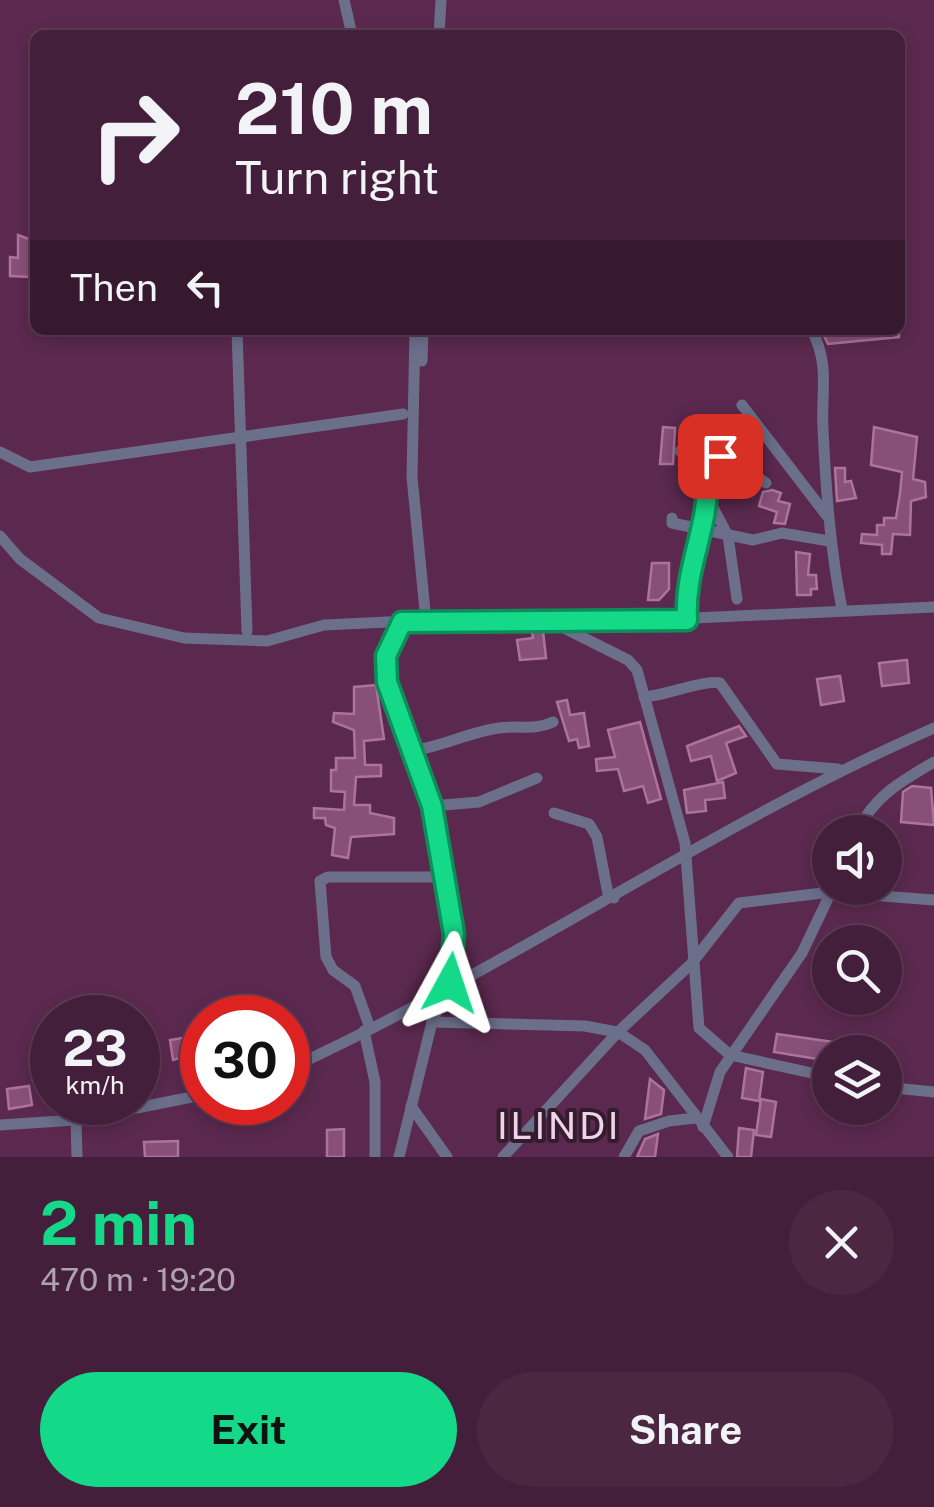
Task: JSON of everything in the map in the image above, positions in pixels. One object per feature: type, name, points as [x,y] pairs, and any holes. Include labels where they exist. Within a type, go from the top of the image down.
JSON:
[{"type":"street","points":[[344,0],[351,30]]},
{"type":"street","points":[[439,30],[441,0]]},
{"type":"street","points":[[237,335],[247,631]]},
{"type":"street","points":[[414,335],[415,423]]},
{"type":"street","points":[[423,335],[412,477],[426,621]]},
{"type":"street","points":[[815,337],[826,363],[822,398],[828,541],[842,609]]},
{"type":"street","points":[[742,404],[828,516]]},
{"type":"street","points":[[0,452],[30,468],[404,414]]},
{"type":"street","points":[[680,451],[720,456],[747,466],[766,483]]},
{"type":"street","points":[[687,620],[691,555],[703,530],[707,482],[717,474],[720,456]]},
{"type":"street","points":[[707,496],[725,532],[737,599]]},
{"type":"street","points":[[672,518],[672,523],[753,540],[782,533],[828,541]]},
{"type":"street","points":[[0,536],[20,559],[89,612],[154,633],[267,641],[322,625],[543,618],[687,620],[934,607]]},
{"type":"street","points":[[543,618],[628,660],[638,670],[684,838],[699,1028],[730,1055],[812,1073]]},
{"type":"street","points":[[399,1157],[432,1022],[450,983],[454,934],[432,806],[386,671],[386,656],[402,622]]},
{"type":"street","points":[[644,697],[720,683],[777,764],[842,769]]},
{"type":"street","points":[[415,750],[445,746],[455,738],[497,728],[534,731],[553,722]]},
{"type":"street","points":[[310,1058],[614,898],[842,769],[934,728]]},
{"type":"street","points":[[866,815],[887,790],[934,762]]},
{"type":"street","points":[[432,806],[480,802],[537,778]]},
{"type":"street","points":[[554,813],[590,824],[597,837],[608,894],[614,898]]},
{"type":"street","points":[[376,1157],[374,1082],[367,1030],[354,986],[332,970],[326,957],[320,882],[328,876],[445,877]]},
{"type":"street","points":[[504,1157],[618,1032],[691,964],[739,903],[812,893]]},
{"type":"street","points":[[902,897],[934,900]]},
{"type":"street","points":[[699,1123],[730,1055],[802,953],[825,905]]},
{"type":"street","points":[[432,1022],[586,1026],[618,1032],[645,1050],[728,1157]]},
{"type":"street","points":[[902,1089],[934,1092]]},
{"type":"street","points":[[411,1106],[447,1157]]},
{"type":"street","points":[[624,1157],[639,1131],[669,1120],[699,1123]]},
{"type":"street","points":[[0,1125],[30,1123]]},
{"type":"street","points":[[76,1125],[77,1157]]},
{"type":"building","points":[[18,235],[30,239],[30,277],[10,276],[10,257],[18,258]]},
{"type":"building","points":[[824,335],[899,335],[899,337],[828,344]]},
{"type":"building","points":[[663,427],[675,428],[673,464],[660,464]]},
{"type":"building","points":[[874,427],[917,437],[913,479],[925,482],[926,497],[911,501],[910,535],[893,534],[891,554],[882,554],[882,545],[861,543],[862,534],[877,535],[877,525],[884,525],[884,518],[896,518],[900,493],[902,472],[871,465]]},
{"type":"building","points":[[835,468],[845,468],[845,482],[851,481],[856,498],[837,501]]},
{"type":"building","points":[[763,492],[781,493],[778,501],[790,504],[785,524],[774,523],[777,512],[759,506]]},
{"type":"building","points":[[796,552],[810,554],[808,575],[816,575],[817,589],[811,589],[811,595],[797,595]]},
{"type":"building","points":[[652,563],[669,563],[669,589],[659,600],[648,600]]},
{"type":"building","points":[[543,631],[546,658],[520,660],[517,640],[533,638],[532,632]]},
{"type":"building","points":[[907,660],[909,683],[882,686],[879,663]]},
{"type":"building","points":[[840,676],[844,701],[821,705],[817,679]]},
{"type":"building","points":[[376,685],[384,739],[364,741],[365,765],[381,765],[381,776],[356,777],[354,805],[370,805],[370,813],[394,818],[394,834],[351,837],[348,858],[332,855],[335,828],[326,825],[325,818],[314,818],[314,808],[344,810],[345,792],[331,791],[331,770],[336,770],[336,758],[355,758],[354,730],[333,722],[334,713],[354,714],[354,687]]},
{"type":"building","points":[[567,700],[570,715],[584,713],[589,746],[579,748],[577,739],[569,741],[557,702]]},
{"type":"building","points":[[640,722],[661,799],[648,803],[643,786],[624,791],[618,769],[597,771],[596,759],[615,757],[608,730]]},
{"type":"building","points":[[739,726],[746,736],[726,743],[736,773],[717,781],[711,756],[691,761],[687,746]]},
{"type":"building","points":[[723,782],[725,798],[705,800],[706,811],[687,813],[684,790]]},
{"type":"building","points":[[912,786],[931,788],[934,825],[902,822],[903,792]]},
{"type":"building","points":[[777,1034],[812,1039],[812,1058],[774,1052]]},
{"type":"building","points":[[180,1038],[180,1058],[173,1060],[170,1040]]},
{"type":"building","points":[[746,1068],[763,1072],[759,1101],[742,1098]]},
{"type":"building","points":[[650,1079],[664,1090],[661,1114],[645,1119]]},
{"type":"building","points":[[29,1086],[30,1105],[9,1109],[7,1089]]},
{"type":"building","points":[[761,1099],[776,1102],[771,1137],[756,1135]]},
{"type":"building","points":[[739,1128],[754,1130],[751,1157],[737,1157]]},
{"type":"building","points":[[344,1129],[344,1157],[327,1157],[327,1130]]},
{"type":"building","points":[[658,1134],[655,1157],[637,1157],[645,1139]]},
{"type":"building","points":[[178,1141],[178,1157],[145,1157],[144,1142]]},
{"type":"district","name":"ILINDI","points":[[559,1125]]},
{"type":"route","points":[[450,983],[454,934],[440,844],[418,759],[387,682],[386,656],[402,622],[530,618],[687,620],[691,555],[703,530],[707,482],[717,474],[720,456]]}]
